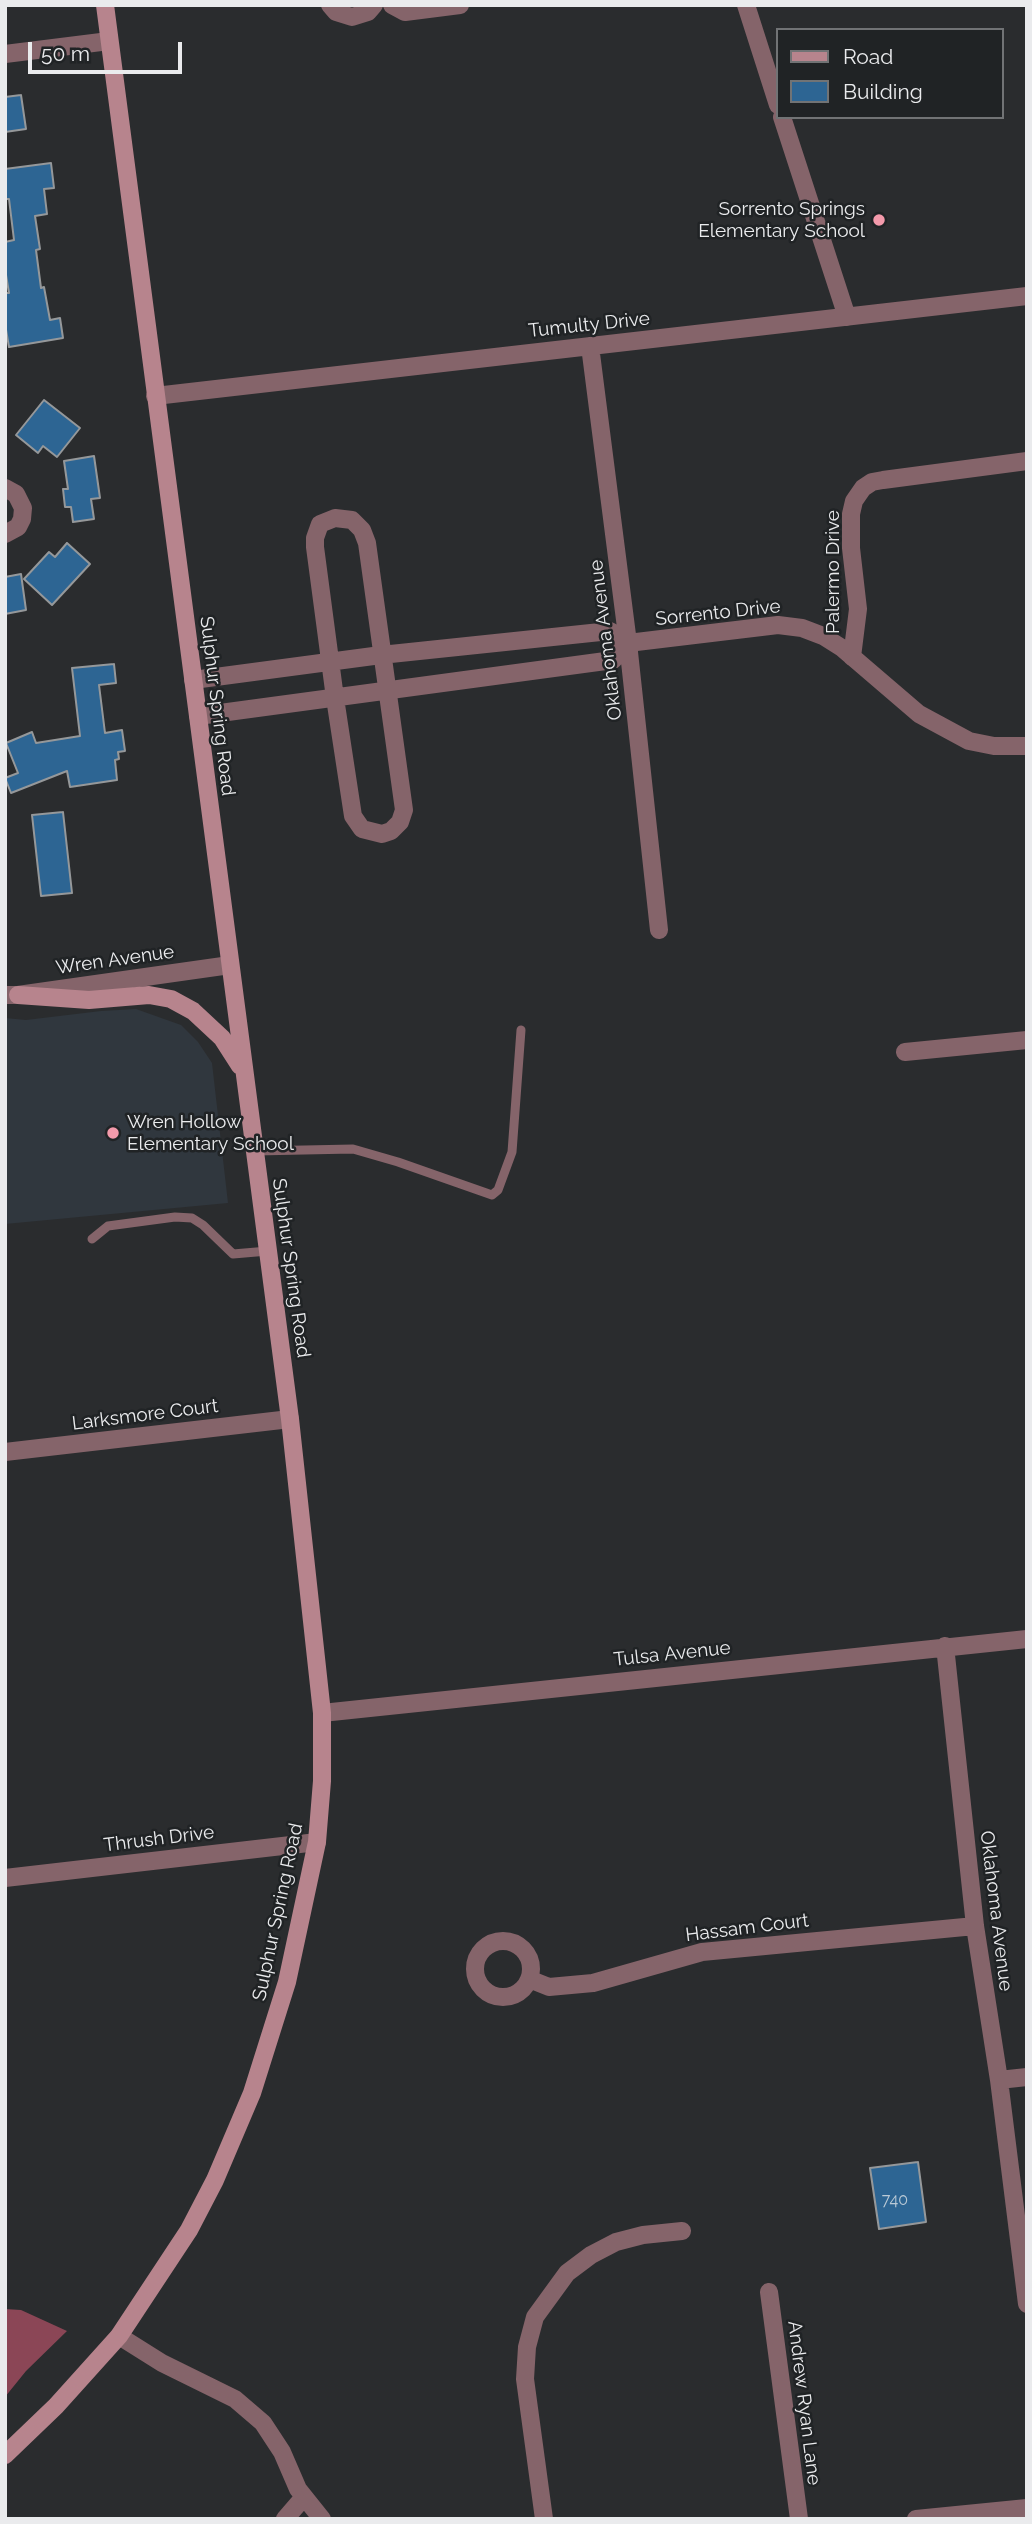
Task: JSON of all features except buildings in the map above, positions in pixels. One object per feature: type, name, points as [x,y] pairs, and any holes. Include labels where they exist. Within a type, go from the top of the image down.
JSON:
[{"type":"main road","name":"Sulphur Spring Road","points":[[5,2455],[56,2406],[119,2336],[189,2230],[215,2180],[247,2106],[288,1982],[317,1842],[322,1781],[323,1713],[290,1419],[105,5]]},
{"type":"main road","points":[[12,995],[89,1000],[149,995],[171,999],[182,1003],[222,1038],[244,1072]]},
{"type":"street","points":[[330,5],[336,12],[352,17],[368,12],[374,5]]},
{"type":"street","points":[[392,5],[405,12],[460,5]]},
{"type":"street","points":[[746,5],[776,100]]},
{"type":"street","points":[[5,54],[109,41]]},
{"type":"street","points":[[783,119],[847,317]]},
{"type":"street","name":"Tumulty Drive","points":[[155,396],[1027,296]]},
{"type":"street","name":"Oklahoma Avenue","points":[[590,346],[628,643],[659,930]]},
{"type":"street","name":"Palermo Drive","points":[[852,657],[858,609],[851,548],[851,514],[854,501],[863,488],[872,482],[883,480],[1027,461]]},
{"type":"street","points":[[5,488],[16,494],[23,508],[18,527],[5,534]]},
{"type":"street","points":[[335,518],[352,520],[362,530],[367,543],[381,655],[404,810],[400,822],[391,831],[382,834],[362,829],[353,816],[335,698],[315,538],[320,524],[335,518]]},
{"type":"street","name":"Sorrento Drive","points":[[193,680],[381,655],[610,631],[628,643],[778,625],[802,628],[823,636],[919,714],[944,729],[969,741],[994,746],[1027,746]]},
{"type":"street","name":"Sorrento Drive","points":[[198,716],[613,660],[628,643]]},
{"type":"street","name":"Wren Avenue","points":[[12,995],[230,965]]},
{"type":"street","points":[[905,1052],[1027,1040]]},
{"type":"street","name":"Larksmore Court","points":[[5,1452],[290,1419]]},
{"type":"street","name":"Tulsa Avenue","points":[[323,1713],[1027,1639]]},
{"type":"street","name":"Oklahoma Avenue","points":[[945,1646],[975,1926],[999,2080],[1027,2304]]},
{"type":"street","name":"Thrush Drive","points":[[5,1878],[317,1842]]},
{"type":"street","name":"Hassam Court","points":[[529,1979],[549,1987],[593,1983],[702,1952],[975,1926]]},
{"type":"street","points":[[999,2080],[1027,2077]]},
{"type":"street","points":[[544,2519],[525,2379],[527,2347],[535,2317],[567,2273],[591,2255],[615,2242],[643,2235],[682,2231]]},
{"type":"street","name":"Andrew Ryan Lane","points":[[769,2292],[799,2519]]},
{"type":"street","points":[[119,2336],[162,2363],[235,2399],[262,2423],[282,2452],[298,2489],[322,2519]]},
{"type":"street","points":[[285,2519],[304,2497]]},
{"type":"street","points":[[916,2519],[1027,2508]]},
{"type":"lane","points":[[254,1151],[352,1149],[492,1195],[498,1190],[512,1152],[521,1030]]},
{"type":"lane","points":[[92,1239],[108,1226],[175,1217],[192,1218],[233,1254],[268,1251]]},
{"type":"shaded area","name":"Wren Hollow Elementary School","points":[[136,1009],[181,1025],[198,1042],[212,1063],[228,1203],[5,1224],[5,1018],[26,1020]]},
{"type":"shaded area","points":[[5,2309],[21,2310],[67,2331],[26,2371],[5,2397]]},
{"type":"place","name":"Sorrento Springs Elementary School","points":[[879,220]]},
{"type":"place","name":"Wren Hollow Elementary School","points":[[113,1133]]}]
